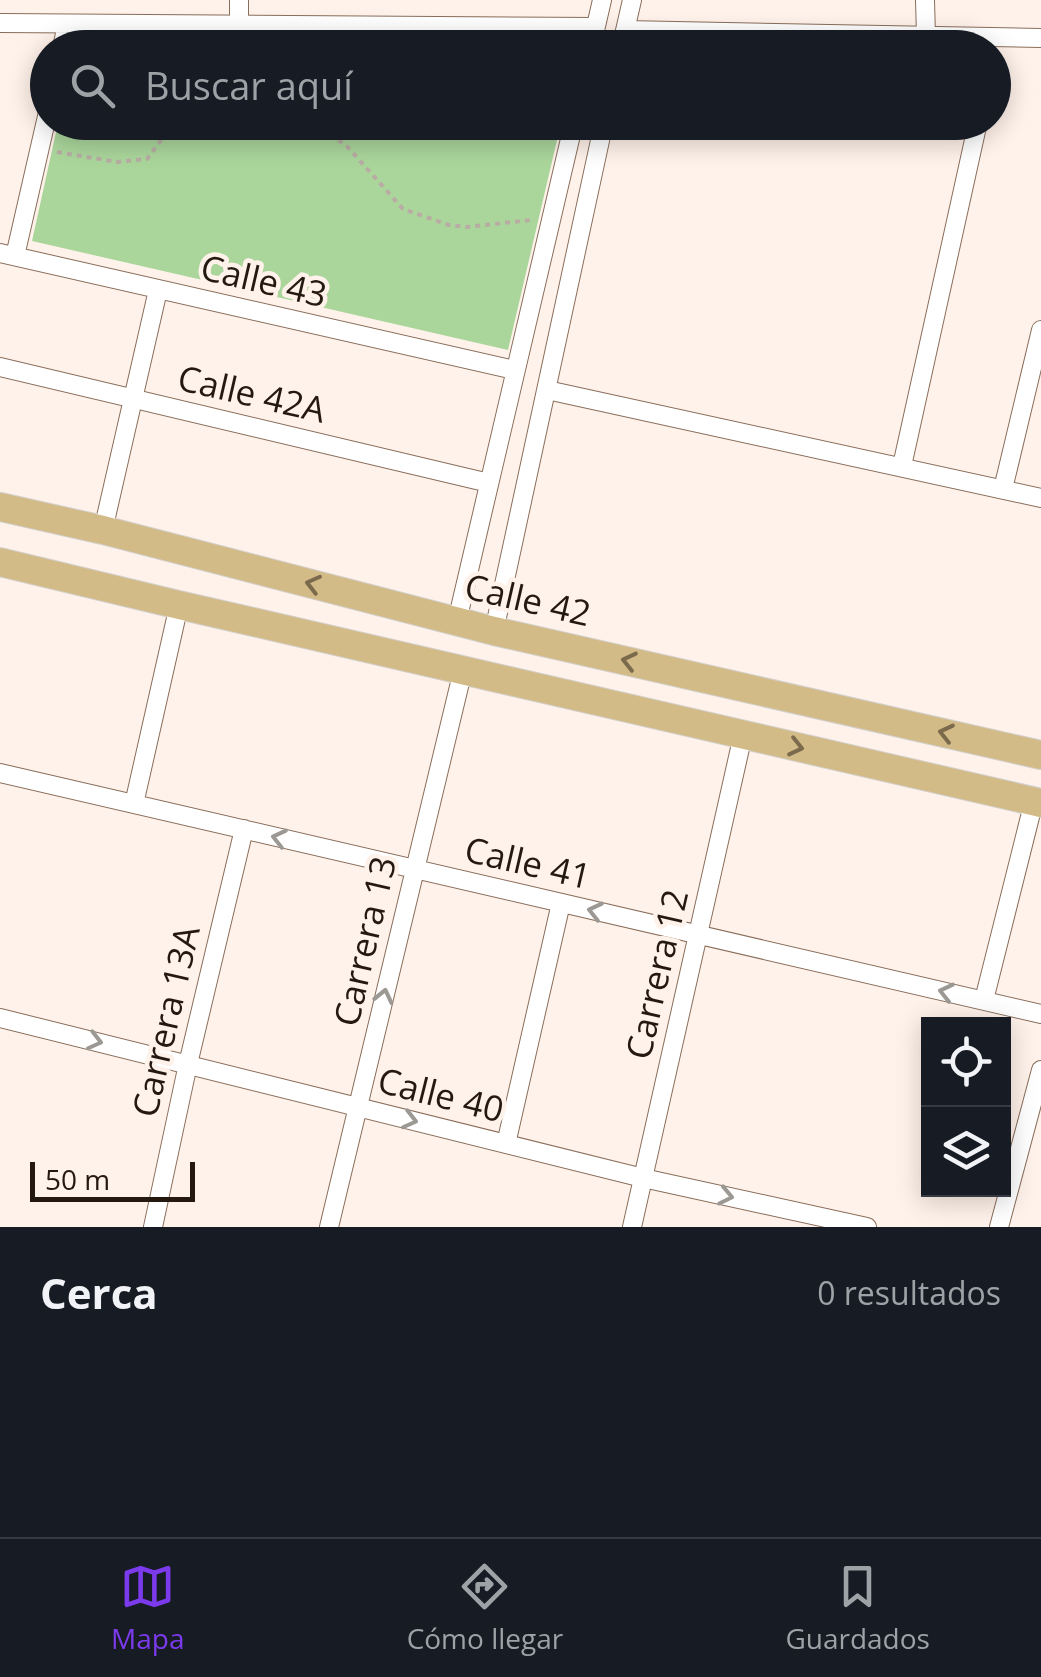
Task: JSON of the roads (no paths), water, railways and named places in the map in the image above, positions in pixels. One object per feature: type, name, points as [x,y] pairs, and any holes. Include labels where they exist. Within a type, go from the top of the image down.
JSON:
[{"type":"main road","name":"Calle 42","points":[[0,507],[494,631],[1041,755]]},
{"type":"main road","points":[[0,562],[1038,802]]},
{"type":"street","points":[[238,25],[239,0]]},
{"type":"street","points":[[595,30],[602,0]]},
{"type":"street","points":[[625,30],[632,0]]},
{"type":"street","points":[[925,0],[926,30]]},
{"type":"street","points":[[0,23],[596,27]]},
{"type":"street","points":[[66,30],[67,24]]},
{"type":"street","points":[[1011,43],[1041,38]]},
{"type":"street","points":[[8,254],[41,140]]},
{"type":"street","points":[[457,621],[570,140]]},
{"type":"street","points":[[494,631],[600,140]]},
{"type":"street","points":[[902,466],[974,140]]},
{"type":"street","name":"Calle 43","points":[[8,254],[514,370]]},
{"type":"street","points":[[103,530],[158,290]]},
{"type":"street","points":[[1003,489],[1041,330]]},
{"type":"street","name":"Calle 42A","points":[[0,368],[489,483]]},
{"type":"street","points":[[547,390],[1041,498]]},
{"type":"street","points":[[134,804],[179,605]]},
{"type":"street","name":"Carrera 13","points":[[329,1227],[462,670]]},
{"type":"street","name":"Carrera 12","points":[[632,1227],[744,735]]},
{"type":"street","name":"Calle 41","points":[[0,773],[1041,1014]]},
{"type":"street","points":[[984,1000],[1038,802]]},
{"type":"street","name":"Carrera 13A","points":[[153,1227],[244,830]]},
{"type":"street","points":[[506,1144],[561,903]]},
{"type":"street","name":"Calle 40","points":[[0,1019],[644,1178],[867,1227]]},
{"type":"street","points":[[1002,1226],[1035,1121],[1041,1070]]}]
